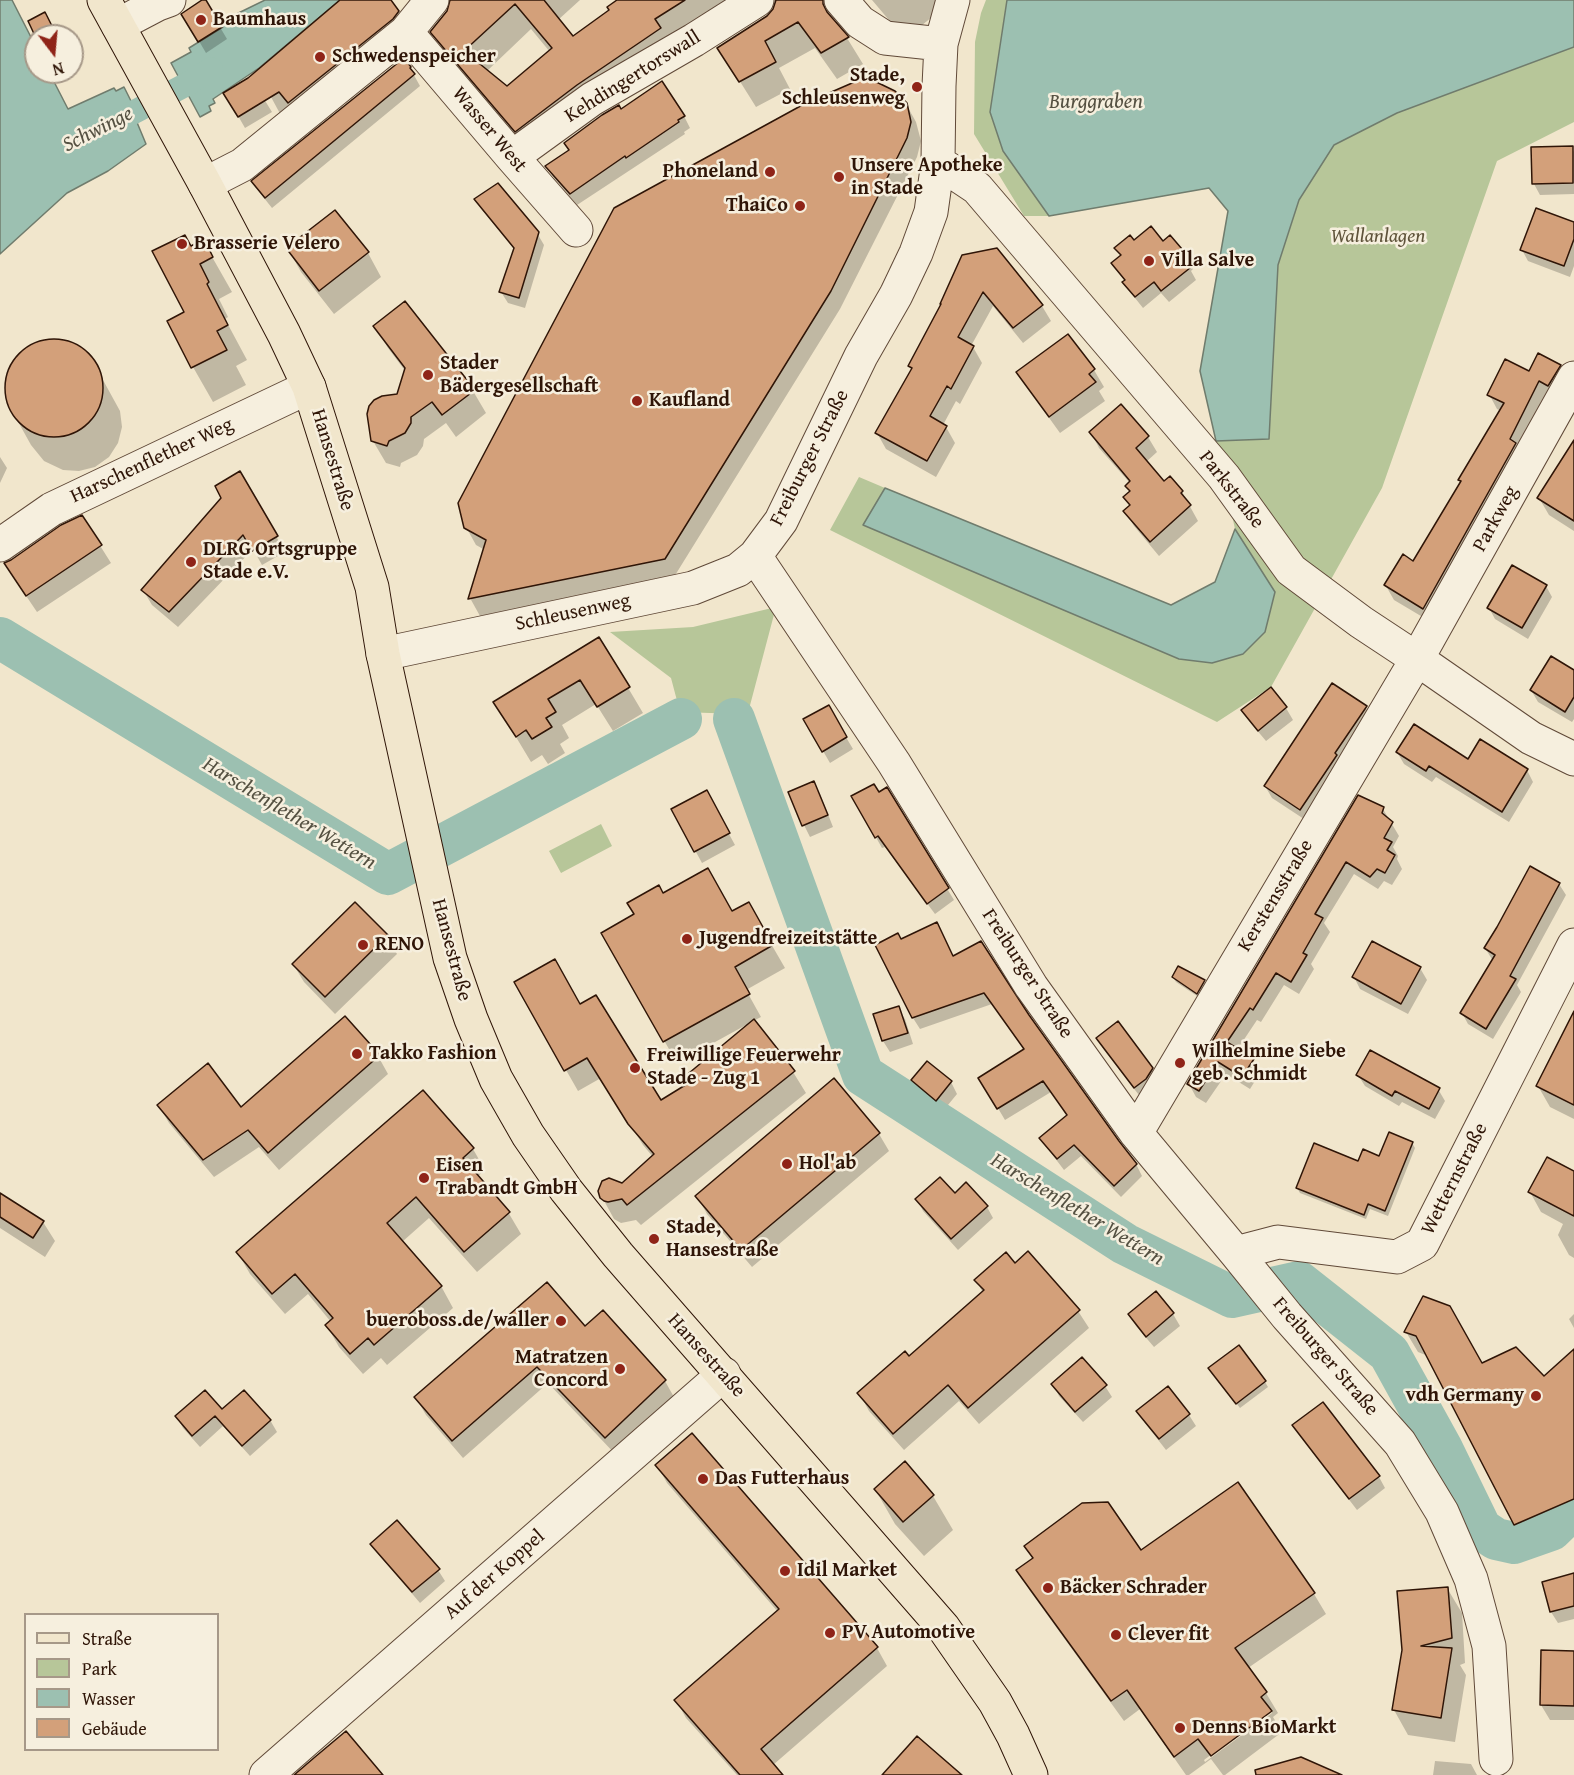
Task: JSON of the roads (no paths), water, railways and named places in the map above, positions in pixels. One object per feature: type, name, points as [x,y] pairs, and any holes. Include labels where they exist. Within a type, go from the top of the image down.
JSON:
[{"type":"main road","name":"Hansestraße","points":[[111,13],[205,184],[284,334],[309,387],[372,586],[383,654],[450,958],[471,1019],[496,1080],[528,1135],[566,1190],[618,1255],[943,1627],[994,1702],[1013,1735],[1031,1775]]},
{"type":"street","points":[[111,13],[169,0]]},
{"type":"street","points":[[205,184],[242,165],[406,32],[432,0]]},
{"type":"street","name":"Kehdingertorswall","points":[[512,157],[592,99],[694,40],[757,0]]},
{"type":"street","points":[[841,0],[860,22],[885,38],[941,44]]},
{"type":"street","name":"Freiburger Straße","points":[[953,0],[941,44],[938,162],[931,212],[896,295],[861,356],[781,521],[755,556],[894,763],[1031,986],[1136,1133],[1287,1316],[1400,1443],[1442,1512],[1471,1579],[1489,1646],[1496,1759]]},
{"type":"street","name":"Wasser West","points":[[406,32],[576,230]]},
{"type":"street","name":"Parkstraße","points":[[938,162],[977,188],[1224,477],[1291,570],[1361,622],[1531,738],[1574,759]]},
{"type":"street","name":"Parkweg","points":[[1417,659],[1574,378]]},
{"type":"street","name":"Harschenflether Weg","points":[[0,545],[52,509],[309,387]]},
{"type":"street","name":"Schleusenweg","points":[[383,654],[693,588],[738,570],[755,556]]},
{"type":"street","name":"Kerstensstraße","points":[[1136,1133],[1417,659]]},
{"type":"street","name":"Wetternstraße","points":[[1236,1253],[1278,1242],[1397,1257],[1422,1244],[1574,945]]},
{"type":"street","name":"Auf der Koppel","points":[[266,1775],[724,1374]]},
{"type":"water","points":[[0,0],[12,0],[24,24],[24,84],[55,84],[68,109],[114,88],[116,91],[124,87],[132,103],[124,108],[132,122],[136,120],[146,144],[108,171],[67,193],[0,254]]},
{"type":"water","points":[[265,0],[340,0],[259,68],[213,99],[215,103],[209,106],[211,111],[200,117],[171,63],[191,52],[189,48],[223,27],[220,22]]},
{"type":"water","name":"Burggraben","points":[[1007,0],[1574,0],[1574,47],[1397,113],[1334,145],[1299,200],[1278,265],[1269,439],[1216,441],[1200,371],[1228,211],[1209,188],[1049,216],[1003,151],[990,112]]},
{"type":"water","points":[[885,488],[1171,605],[1215,582],[1235,529],[1275,592],[1265,632],[1243,654],[1212,663],[1179,659],[863,525]]},
{"type":"waterway","name":"Schwinge","points":[[100,130],[211,69]]},
{"type":"waterway","name":"Harschenflether Wettern","points":[[0,638],[388,874],[681,719]]},
{"type":"waterway","name":"Harschenflether Wettern","points":[[734,719],[863,1075],[1125,1244],[1232,1297],[1299,1282],[1389,1353],[1442,1449],[1481,1529],[1496,1539],[1514,1543],[1551,1530],[1574,1508]]},
{"type":"place","name":"Baumhaus","points":[[201,20]]},
{"type":"place","name":"Schwedenspeicher","points":[[320,57]]},
{"type":"place","name":"Stade, Schleusenweg","points":[[917,87]]},
{"type":"place","name":"Phoneland","points":[[770,172]]},
{"type":"place","name":"Unsere Apotheke in Stade","points":[[839,177]]},
{"type":"place","name":"ThaiCo","points":[[800,206]]},
{"type":"place","name":"Brasserie Velero","points":[[182,244]]},
{"type":"place","name":"Villa Salve","points":[[1149,261]]},
{"type":"place","name":"Stader Bädergesellschaft","points":[[428,375]]},
{"type":"place","name":"Kaufland","points":[[637,401]]},
{"type":"place","name":"DLRG Ortsgruppe Stade e.V.","points":[[191,562]]},
{"type":"place","name":"Jugendfreizeitstätte","points":[[687,939]]},
{"type":"place","name":"RENO","points":[[363,945]]},
{"type":"place","name":"Takko Fashion","points":[[357,1054]]},
{"type":"place","name":"Wilhelmine Siebe geb. Schmidt","points":[[1180,1063]]},
{"type":"place","name":"Freiwillige Feuerwehr Stade - Zug 1","points":[[635,1068]]},
{"type":"place","name":"Hol'ab","points":[[787,1164]]},
{"type":"place","name":"Eisen Trabandt GmbH","points":[[424,1178]]},
{"type":"place","name":"Stade, Hansestraße","points":[[654,1239]]},
{"type":"place","name":"bueroboss.de/waller","points":[[561,1321]]},
{"type":"place","name":"Matratzen Concord","points":[[620,1369]]},
{"type":"place","name":"vdh Germany","points":[[1536,1396]]},
{"type":"place","name":"Das Futterhaus","points":[[703,1479]]},
{"type":"place","name":"Idil Market","points":[[785,1571]]},
{"type":"place","name":"Bäcker Schrader","points":[[1048,1588]]},
{"type":"place","name":"PV Automotive","points":[[830,1633]]},
{"type":"place","name":"Clever fit","points":[[1116,1635]]},
{"type":"place","name":"Denns BioMarkt","points":[[1180,1728]]},
{"type":"park label","name":"Wallanlagen","points":[[1378,237]]}]
